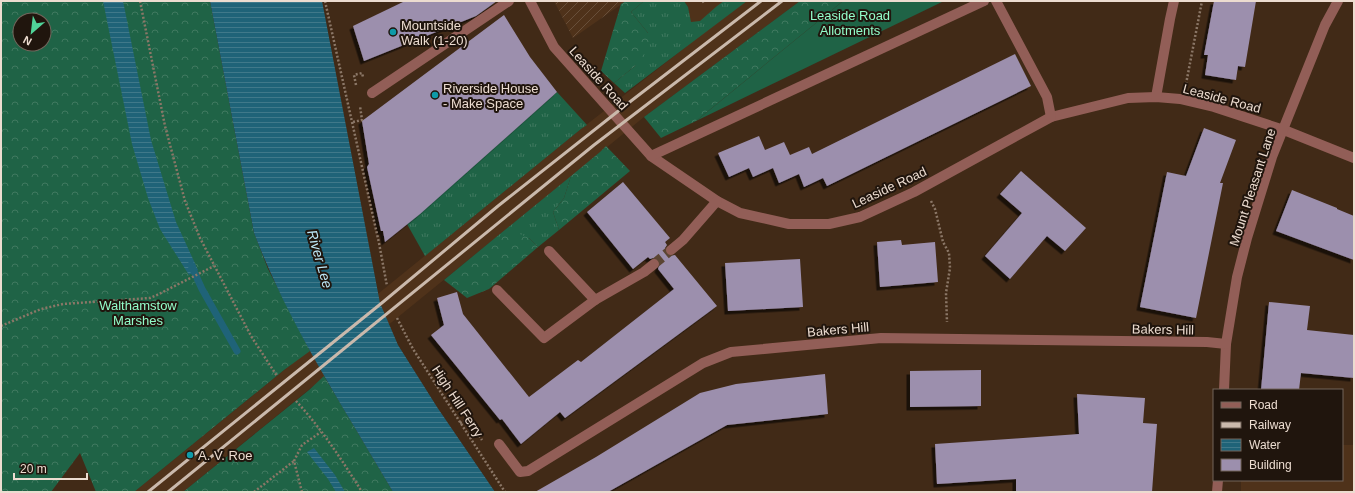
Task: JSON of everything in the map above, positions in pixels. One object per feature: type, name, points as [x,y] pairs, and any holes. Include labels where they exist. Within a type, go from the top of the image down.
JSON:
[{"type":"street","points":[[372,93],[509,1]]},
{"type":"street","name":"Leaside Road","points":[[530,1],[554,47],[651,156],[717,202],[740,213],[789,224],[829,224],[860,217],[924,187],[1051,117],[1128,98],[1156,97],[1183,100],[1214,107],[1284,130],[1354,158]]},
{"type":"street","points":[[651,156],[984,1]]},
{"type":"street","points":[[996,1],[1048,97],[1051,117]]},
{"type":"street","points":[[1156,97],[1174,1]]},
{"type":"street","name":"Mount Pleasant Lane","points":[[1224,389],[1226,344],[1237,277],[1247,238],[1272,157],[1325,25],[1338,1]]},
{"type":"street","points":[[671,250],[683,240],[717,202]]},
{"type":"street","points":[[550,252],[595,300]]},
{"type":"street","points":[[497,290],[544,338],[595,300],[644,272],[654,264]]},
{"type":"street","name":"Bakers Hill","points":[[499,444],[520,472],[528,471],[703,363],[731,352],[881,338],[1208,342],[1226,344]]},
{"type":"street","points":[[1217,492],[1218,481]]},
{"type":"path","points":[[140,1],[165,126],[183,194],[200,238],[214,266],[251,336],[277,376]]},
{"type":"path","points":[[325,1],[378,236],[387,286]]},
{"type":"path","points":[[1183,100],[1202,1]]},
{"type":"path","points":[[924,187],[935,209],[943,242],[949,253],[950,268],[946,293],[948,339]]},
{"type":"path","points":[[1,326],[41,309],[63,304],[150,298],[214,266]]},
{"type":"path","name":"High Hill Ferry","points":[[397,318],[413,348],[505,492]]},
{"type":"path","points":[[296,400],[310,416],[362,492]]},
{"type":"path","points":[[460,423],[469,420],[486,446],[499,444]]},
{"type":"path","points":[[254,492],[294,461],[302,445],[321,432]]},
{"type":"path","points":[[294,461],[302,492]]},
{"type":"shaded area","points":[[554,1],[626,1],[573,38]]},
{"type":"shaded area","points":[[684,1],[800,1],[644,117],[183,492],[134,492],[581,129],[687,46],[688,7]]},
{"type":"shaded area","points":[[1343,445],[1354,445],[1354,492],[1241,492],[1241,481],[1343,481]]},
{"type":"green space","name":"Walthamstow Marshes","points":[[1,1],[210,1],[254,233],[268,269],[310,351],[284,370],[134,492],[96,492],[80,453],[51,492],[1,492]]},
{"type":"green space","points":[[626,1],[644,1],[631,12],[648,33],[650,46],[635,66],[614,83],[601,71],[621,4]]},
{"type":"green space","points":[[644,1],[684,1],[688,7],[691,22],[700,21],[724,1],[747,1],[625,93],[614,83],[635,66],[648,33],[631,12]]},
{"type":"green space","points":[[800,1],[843,1],[696,121],[661,138],[644,117]]},
{"type":"green space","name":"Leaside Road Allotments","points":[[843,1],[944,1],[696,121]]},
{"type":"green space","points":[[557,92],[587,125],[425,256],[407,224]]},
{"type":"green space","points":[[606,146],[630,171],[559,230],[553,212],[564,198],[571,176]]},
{"type":"green space","points":[[571,176],[564,198],[553,212],[559,230],[538,247],[529,238],[495,238]]},
{"type":"green space","points":[[515,232],[529,238],[538,247],[489,289],[467,298],[444,280],[495,238]]},
{"type":"green space","points":[[324,376],[393,492],[183,492],[309,390]]},
{"type":"water","points":[[103,1],[123,1],[151,140],[176,222],[198,270],[189,275],[160,229],[148,198],[132,144]]},
{"type":"water","name":"River Lee","points":[[210,1],[322,1],[380,303],[398,345],[437,407],[495,492],[393,492],[318,366],[268,267],[254,233]]},
{"type":"water","points":[[314,448],[335,475],[345,492],[336,492],[307,452]]},
{"type":"building","name":"Mountside Walk (1-20)","points":[[405,1],[497,1],[476,16],[364,61],[353,26]]},
{"type":"building","points":[[1214,1],[1256,1],[1245,67],[1238,66],[1236,80],[1205,75],[1208,55],[1204,55]]},
{"type":"building","points":[[504,15],[530,57],[557,92],[420,214],[385,242],[383,231],[381,231],[367,167],[369,164],[362,121]]},
{"type":"building","points":[[1015,54],[1031,86],[827,186],[823,178],[804,187],[799,174],[779,183],[773,168],[753,177],[749,168],[729,177],[718,153],[759,136],[765,150],[784,142],[790,155],[809,147],[812,154]]},
{"type":"building","points":[[1204,128],[1236,140],[1220,183],[1223,183],[1196,318],[1140,307],[1167,172],[1186,176]]},
{"type":"building","points":[[1021,171],[1086,228],[1065,251],[1047,236],[1010,279],[985,256],[1022,213],[1000,194]]},
{"type":"building","points":[[623,182],[670,238],[665,242],[667,245],[665,248],[666,254],[669,256],[675,255],[717,306],[565,418],[560,412],[521,444],[502,419],[500,420],[431,335],[444,325],[437,298],[457,292],[463,314],[529,397],[578,360],[581,362],[674,289],[658,269],[660,263],[659,260],[653,258],[650,259],[648,257],[633,269],[587,212]]},
{"type":"building","points":[[1292,190],[1354,216],[1354,260],[1276,231]]},
{"type":"building","points":[[901,240],[902,245],[935,242],[938,282],[880,287],[877,242]]},
{"type":"building","points":[[800,259],[803,307],[728,311],[725,263]]},
{"type":"building","points":[[1269,302],[1310,306],[1307,330],[1354,335],[1354,378],[1301,373],[1299,389],[1261,389]]},
{"type":"building","points":[[981,370],[981,406],[910,407],[910,371]]},
{"type":"building","points":[[825,374],[828,414],[727,425],[608,492],[535,492],[596,457],[700,393],[736,384]]},
{"type":"building","points":[[1077,394],[1145,398],[1143,423],[1157,424],[1152,492],[1016,492],[1016,479],[937,484],[935,444],[1079,434]]},
{"type":"waterway","points":[[191,265],[202,289],[237,351]]},
{"type":"tunnel","points":[[654,264],[671,250]]},
{"type":"railway","points":[[148,492],[383,302],[498,206],[761,1]]},
{"type":"railway","points":[[168,492],[594,145],[782,1]]},
{"type":"place","name":"Mountside Walk (1-20)","points":[[393,32]]},
{"type":"place","name":"Riverside House - Make Space","points":[[435,95]]},
{"type":"place","name":"A. V. Roe","points":[[190,455]]}]
